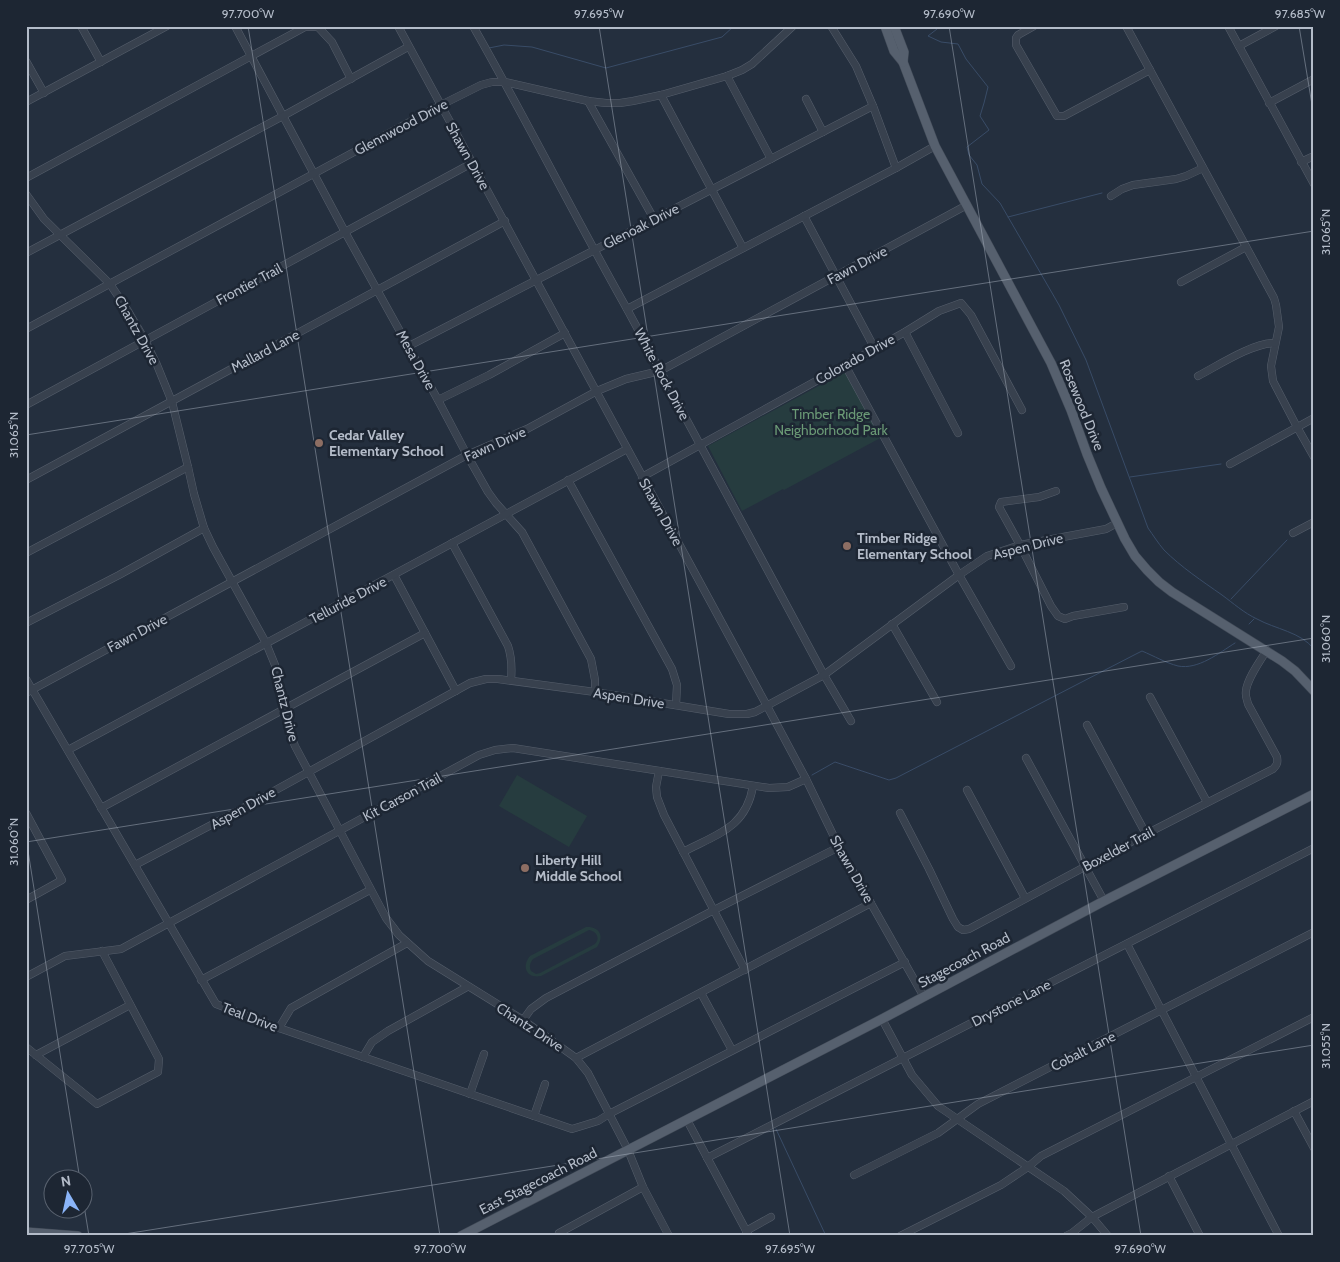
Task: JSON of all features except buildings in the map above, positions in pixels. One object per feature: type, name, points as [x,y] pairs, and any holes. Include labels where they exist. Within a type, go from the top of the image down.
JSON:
[{"type":"main road","name":"Rosewood Drive","points":[[884,26],[894,52],[903,62],[935,146],[1051,363],[1090,462],[1118,524],[1135,556],[1159,582],[1172,592],[1266,650],[1295,671],[1314,691]]},
{"type":"main road","name":"Rosewood Drive","points":[[894,26],[904,52],[903,62]]},
{"type":"main road","name":"Stagecoach Road","points":[[628,1150],[882,1020],[1104,901],[1314,794]]},
{"type":"main road","name":"East Stagecoach Road","points":[[461,1236],[628,1150]]},
{"type":"main road","points":[[26,1232],[78,1236]]},
{"type":"street","points":[[81,26],[100,62]]},
{"type":"street","points":[[26,102],[100,62],[154,29],[167,26]]},
{"type":"street","name":"Mesa Drive","points":[[235,26],[467,455],[488,492],[522,532],[591,659],[595,692]]},
{"type":"street","name":"Shawn Drive","points":[[398,26],[806,779],[839,847],[924,997]]},
{"type":"street","name":"White Rock Drive","points":[[473,26],[505,82],[824,675],[851,721]]},
{"type":"street","name":"Glennwood Drive","points":[[26,329],[313,173],[481,85],[492,82],[505,82],[588,101],[620,103],[661,95],[727,76],[752,64],[792,26]]},
{"type":"street","points":[[831,26],[856,66],[896,168]]},
{"type":"street","points":[[1034,26],[1018,35],[1016,45],[1057,116],[1064,116],[1150,70]]},
{"type":"street","points":[[1126,26],[1276,305],[1279,327],[1271,366],[1274,381],[1296,427],[1314,457]]},
{"type":"street","points":[[1228,26],[1314,184]]},
{"type":"street","points":[[1239,46],[1276,26]]},
{"type":"street","points":[[26,178],[305,27],[318,28],[332,42],[351,78]]},
{"type":"street","points":[[26,252],[283,116],[408,46]]},
{"type":"street","points":[[26,61],[44,93]]},
{"type":"street","points":[[727,76],[771,159]]},
{"type":"street","points":[[1269,103],[1314,79]]},
{"type":"street","points":[[661,95],[743,248]]},
{"type":"street","points":[[806,100],[823,132]]},
{"type":"street","points":[[588,101],[654,219]]},
{"type":"street","name":"Glenoak Drive","points":[[409,346],[873,106]]},
{"type":"street","points":[[627,309],[935,146]]},
{"type":"street","points":[[1301,162],[1314,156]]},
{"type":"street","name":"Frontier Trail","points":[[26,405],[472,163]]},
{"type":"street","points":[[1111,196],[1133,185],[1176,179],[1203,168]]},
{"type":"street","name":"Chantz Drive","points":[[26,194],[44,218],[110,284],[145,340],[172,402],[194,494],[212,548],[232,581],[276,665],[295,746],[386,918],[407,943],[428,962],[523,1020],[576,1058],[588,1072],[628,1150],[643,1187],[669,1236]]},
{"type":"street","name":"Fawn Drive","points":[[29,691],[467,455],[527,429],[626,379],[660,371],[967,205]]},
{"type":"street","points":[[804,216],[875,348]]},
{"type":"street","name":"Mallard Lane","points":[[26,480],[505,221]]},
{"type":"street","points":[[1181,282],[1246,247]]},
{"type":"street","name":"Colorado Drive","points":[[642,478],[940,311],[961,303],[971,315],[1022,410]]},
{"type":"street","points":[[905,332],[958,434]]},
{"type":"street","points":[[438,400],[489,375],[565,333]]},
{"type":"street","points":[[1198,376],[1255,347],[1275,343]]},
{"type":"street","points":[[845,365],[959,575],[1011,666]]},
{"type":"street","points":[[1230,464],[1314,418]]},
{"type":"street","name":"Telluride Drive","points":[[68,750],[627,449]]},
{"type":"street","points":[[26,553],[188,467]]},
{"type":"street","points":[[568,480],[672,670],[677,684],[676,705]]},
{"type":"street","points":[[1056,491],[1039,497],[1001,502],[999,507],[1052,606],[1058,616],[1065,618],[1124,607]]},
{"type":"street","points":[[1294,533],[1314,522]]},
{"type":"street","name":"Aspen Drive","points":[[135,865],[234,813],[470,683],[486,679],[511,680],[738,715],[754,712],[824,675],[987,556],[1020,545],[1106,529],[1118,524]]},
{"type":"street","points":[[26,623],[204,528]]},
{"type":"street","points":[[452,543],[508,646],[512,664],[511,680]]},
{"type":"street","points":[[394,575],[456,690]]},
{"type":"street","points":[[892,624],[937,702]]},
{"type":"street","points":[[101,808],[425,633]]},
{"type":"street","name":"Boxelder Trail","points":[[900,813],[953,919],[958,927],[963,930],[969,929],[1085,866],[1273,769],[1278,761],[1277,757],[1248,704],[1245,694],[1251,677],[1266,650]]},
{"type":"street","name":"Teal Drive","points":[[26,679],[29,691],[68,750],[216,1004],[572,1129],[598,1121],[904,962]]},
{"type":"street","points":[[1150,698],[1207,802]]},
{"type":"street","points":[[1087,725],[1146,834]]},
{"type":"street","name":"Kit Carson Trail","points":[[26,977],[65,956],[120,949],[479,755],[495,750],[513,748],[753,786],[779,788],[794,785],[806,779]]},
{"type":"street","points":[[1026,758],[1104,901]]},
{"type":"street","points":[[659,771],[656,787],[657,797],[664,815],[745,970]]},
{"type":"street","points":[[683,852],[728,828],[737,820],[744,813],[751,799],[753,786]]},
{"type":"street","points":[[967,790],[1025,898]]},
{"type":"street","points":[[26,813],[28,823],[62,880],[26,900]]},
{"type":"street","points":[[523,1020],[531,1009],[546,998],[839,847]]},
{"type":"street","name":"Drystone Lane","points":[[707,1158],[1314,848]]},
{"type":"street","points":[[201,980],[370,890]]},
{"type":"street","points":[[576,1058],[871,904]]},
{"type":"street","name":"Cobalt Lane","points":[[854,1175],[938,1133],[978,1104],[1314,932]]},
{"type":"street","points":[[280,1028],[291,1008],[407,943]]},
{"type":"street","points":[[1127,944],[1279,1236]]},
{"type":"street","points":[[26,1047],[96,1104],[158,1072],[159,1059],[102,951]]},
{"type":"street","points":[[363,1057],[372,1042],[388,1030],[467,987]]},
{"type":"street","points":[[701,993],[732,1050]]},
{"type":"street","points":[[36,1055],[130,1005]]},
{"type":"street","points":[[900,1236],[1001,1185],[1041,1156],[1314,1017]]},
{"type":"street","points":[[882,1020],[912,1075],[938,1106],[1064,1191],[1092,1217],[1108,1236]]},
{"type":"street","points":[[470,1094],[484,1054]]},
{"type":"street","points":[[534,1116],[545,1084]]},
{"type":"street","points":[[1066,1236],[1092,1217],[1314,1101]]},
{"type":"street","points":[[1294,1111],[1314,1148]]},
{"type":"street","points":[[687,1120],[747,1233],[771,1217]]},
{"type":"street","points":[[1169,1176],[1200,1236]]},
{"type":"street","points":[[559,1232],[643,1187]]},
{"type":"green space","name":"Timber Ridge Neighborhood Park","points":[[848,370],[884,436],[742,511],[708,446]]},
{"type":"green space","points":[[517,775],[587,816],[569,847],[499,806]]},
{"type":"green space","points":[[586,927],[594,928],[599,932],[600,939],[597,947],[541,976],[532,976],[527,971],[526,964],[530,956]],"holes":[[[589,930],[598,937],[595,944],[540,973],[536,974],[531,971],[530,965],[533,959]]]},
{"type":"waterway","points":[[489,48],[504,45],[532,47],[606,68],[722,37],[734,26]]},
{"type":"waterway","points":[[937,26],[937,29],[928,36],[941,42],[958,44],[966,59],[988,87],[980,116],[989,130],[967,147],[969,155],[977,165],[982,184],[1000,203],[1059,305],[1086,360],[1148,528],[1164,550],[1199,579],[1248,614],[1295,635],[1309,643],[1314,649]]},
{"type":"waterway","points":[[1008,217],[1102,193]]},
{"type":"waterway","points":[[1130,477],[1221,464]]},
{"type":"waterway","points":[[1231,599],[1287,540]]},
{"type":"waterway","points":[[1249,624],[1254,619]]},
{"type":"waterway","points":[[812,775],[835,762],[889,780],[896,778],[1142,651],[1169,663],[1186,667],[1208,660],[1235,643]]},
{"type":"waterway","points":[[776,1129],[826,1236]]},
{"type":"place","name":"Cedar Valley Elementary School","points":[[319,443]]},
{"type":"place","name":"Timber Ridge Elementary School","points":[[847,546]]},
{"type":"place","name":"Liberty Hill Middle School","points":[[525,868]]}]
